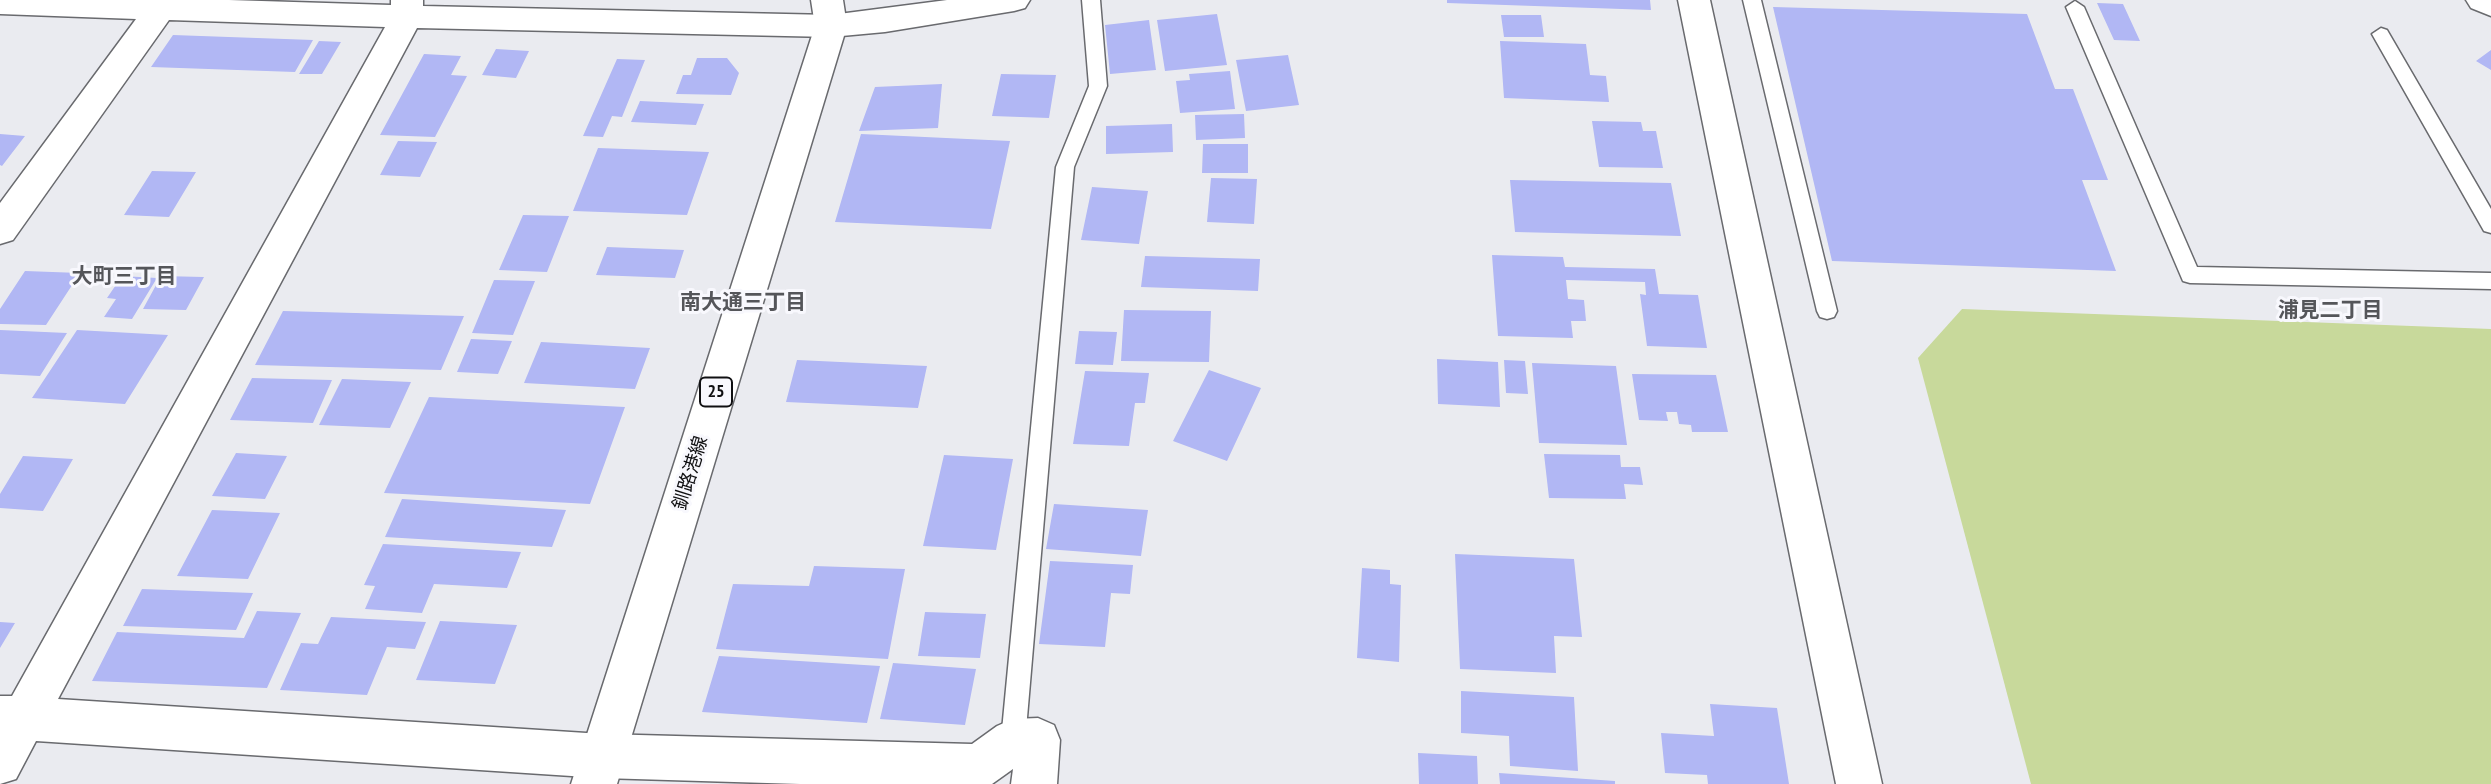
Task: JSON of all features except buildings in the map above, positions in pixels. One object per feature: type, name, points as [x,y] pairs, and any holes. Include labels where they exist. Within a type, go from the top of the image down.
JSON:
[{"type":"street","points":[[0,3],[160,9],[829,13],[886,21],[1014,0]]},
{"type":"street","points":[[1694,0],[1859,784]]},
{"type":"street","points":[[2482,0],[2491,5]]},
{"type":"street","points":[[0,230],[160,9]]},
{"type":"street","points":[[0,763],[12,718],[407,9]]},
{"type":"street","name":"釧路港線","points":[[598,770],[829,13]]},
{"type":"street","points":[[12,718],[598,770],[979,767],[1013,741],[1038,740],[1034,784]]},
{"type":"lane","points":[[1013,741],[1065,167],[1098,86],[1091,0]]},
{"type":"lane","points":[[1752,0],[1827,311]]},
{"type":"lane","points":[[2075,7],[2190,275],[2491,281]]},
{"type":"lane","points":[[2381,34],[2491,226]]},
{"type":"green space","points":[[1962,309],[2491,329],[2491,784],[2031,784],[1918,358]]},
{"type":"district","name":"大町三丁目","points":[[124,277]]},
{"type":"district","name":"南大通三丁目","points":[[743,303]]},
{"type":"district","name":"浦見二丁目","points":[[2330,311]]}]
